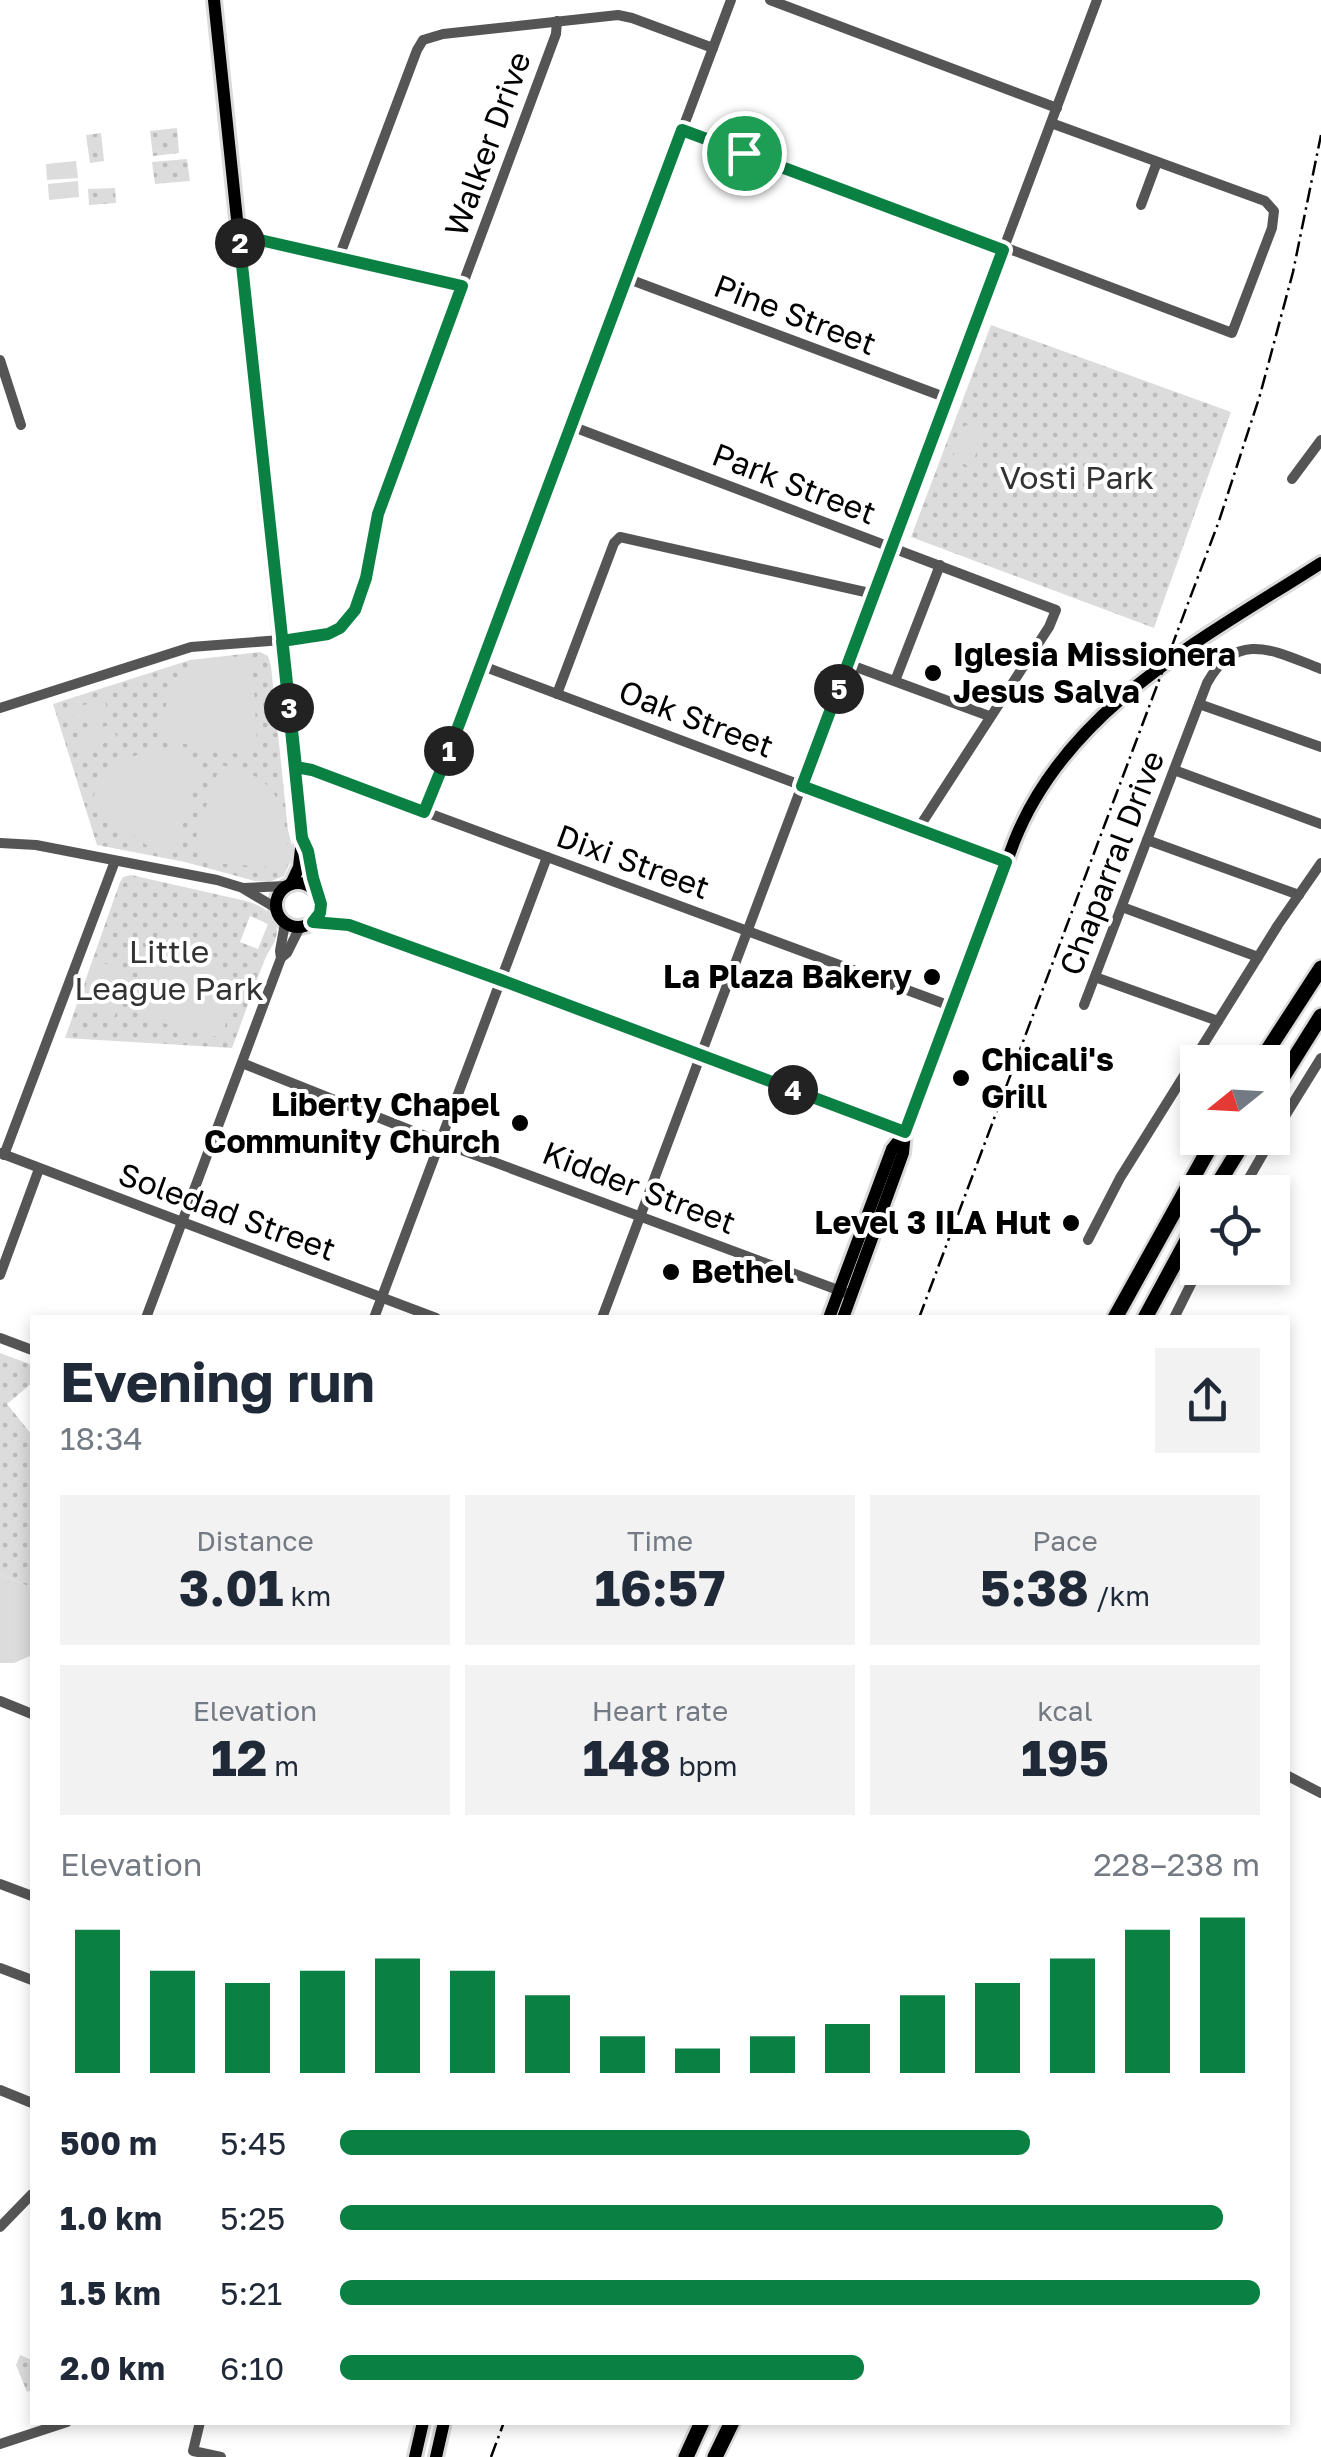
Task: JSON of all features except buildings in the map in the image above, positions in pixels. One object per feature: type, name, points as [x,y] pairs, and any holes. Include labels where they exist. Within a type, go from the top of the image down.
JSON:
[{"type":"highway","points":[[1271,1045],[1321,968]]},
{"type":"highway","points":[[1290,1065],[1321,1016]]},
{"type":"highway","points":[[1117,1315],[1205,1155]]},
{"type":"highway","points":[[1147,1315],[1180,1253]]},
{"type":"highway","points":[[686,2457],[701,2425]]},
{"type":"highway","points":[[715,2457],[731,2425]]},
{"type":"main road","points":[[214,0],[302,838],[300,867],[278,896],[276,908],[285,923],[349,925],[905,1132]]},
{"type":"main road","points":[[843,1315],[846,1293],[892,1150],[905,1132],[1006,862],[1034,799],[1086,732],[1119,699],[1154,671],[1321,563]]},
{"type":"main road","points":[[302,838],[320,913],[307,924]]},
{"type":"main road","points":[[288,885],[303,883],[349,925]]},
{"type":"main road","points":[[832,1315],[846,1293]]},
{"type":"main road","points":[[415,2457],[422,2425]]},
{"type":"main road","points":[[436,2457],[443,2425]]},
{"type":"street","points":[[424,812],[731,0]]},
{"type":"street","points":[[770,0],[1057,108]]},
{"type":"street","points":[[603,1315],[1097,0]]},
{"type":"street","points":[[339,257],[421,42],[435,36],[623,15],[712,48]]},
{"type":"street","name":"Walker Drive","points":[[0,708],[182,649],[328,634],[340,628],[355,610],[366,578],[378,514],[556,34],[557,21]]},
{"type":"street","points":[[682,130],[1232,333],[1272,228],[1274,210],[1264,202],[1051,122]]},
{"type":"street","points":[[1142,205],[1156,162]]},
{"type":"street","points":[[239,237],[462,286]]},
{"type":"street","name":"Pine Street","points":[[626,278],[947,398]]},
{"type":"street","points":[[0,360],[22,425]]},
{"type":"street","name":"Park Street","points":[[571,426],[1056,610],[1049,627],[990,716]]},
{"type":"street","points":[[1292,480],[1321,440]]},
{"type":"street","points":[[557,694],[620,537],[874,594]]},
{"type":"street","points":[[896,681],[940,566]]},
{"type":"street","name":"Chaparral Drive","points":[[1084,1005],[1208,683],[1224,660],[1234,653],[1269,649],[1321,669]]},
{"type":"street","points":[[848,664],[990,716],[918,828]]},
{"type":"street","name":"Oak Street","points":[[480,665],[1006,862]]},
{"type":"street","points":[[1200,704],[1321,746]]},
{"type":"street","name":"Dixi Street","points":[[296,767],[953,1007]]},
{"type":"street","points":[[1174,770],[1321,824]]},
{"type":"street","points":[[1147,840],[1299,895]]},
{"type":"street","points":[[0,843],[36,845],[217,880],[243,888],[276,908]]},
{"type":"street","points":[[375,1315],[546,857]]},
{"type":"street","points":[[2,1154],[116,861]]},
{"type":"street","points":[[1088,1240],[1120,1178],[1258,956],[1321,863]]},
{"type":"street","points":[[243,888],[288,885]]},
{"type":"street","points":[[1122,907],[1258,956]]},
{"type":"street","points":[[282,958],[285,923]]},
{"type":"street","points":[[147,1315],[282,958],[307,924]]},
{"type":"street","points":[[1095,977],[1218,1021]]},
{"type":"street","points":[[1290,1108],[1321,1058]]},
{"type":"street","name":"Kidder Street","points":[[242,1063],[440,1142],[846,1293]]},
{"type":"street","name":"Soledad Street","points":[[2,1154],[429,1315]]},
{"type":"street","points":[[0,1274],[39,1169]]},
{"type":"street","points":[[1176,1315],[1190,1285]]},
{"type":"street","points":[[0,1338],[30,1349]]},
{"type":"street","points":[[0,1702],[30,1713]]},
{"type":"street","points":[[1290,1777],[1321,1793]]},
{"type":"street","points":[[0,1884],[30,1895]]},
{"type":"street","points":[[0,1968],[30,1979]]},
{"type":"street","points":[[0,2090],[30,2101]]},
{"type":"street","points":[[0,2227],[30,2196]]},
{"type":"street","points":[[0,2444],[58,2425]]},
{"type":"street","points":[[199,2425],[193,2451],[220,2457]]},
{"type":"green space","points":[[177,128],[179,153],[153,156],[150,131]]},
{"type":"green space","points":[[101,133],[104,161],[90,163],[86,135]]},
{"type":"green space","points":[[187,159],[190,181],[155,184],[152,162]]},
{"type":"green space","points":[[76,161],[78,178],[47,180],[46,164]]},
{"type":"green space","points":[[78,181],[79,197],[49,200],[48,184]]},
{"type":"green space","points":[[115,188],[116,203],[89,205],[88,189]]},
{"type":"green space","name":"Vosti Park","points":[[991,325],[1231,412],[1154,628],[911,537]]},
{"type":"green space","points":[[965,425],[984,432],[971,467],[952,459]]},
{"type":"green space","points":[[260,652],[268,656],[271,666],[288,830],[294,854],[284,876],[269,882],[255,881],[97,845],[53,704],[190,660]]},
{"type":"green space","points":[[252,656],[257,743],[244,755],[158,739],[168,700],[183,677],[218,658]]},
{"type":"green space","points":[[104,699],[109,714],[76,724],[71,709]]},
{"type":"green space","points":[[112,724],[117,739],[84,750],[79,735]]},
{"type":"green space","points":[[149,751],[174,752],[202,765],[175,845],[157,852],[93,809],[93,798],[102,779],[128,759]]},
{"type":"green space","points":[[220,765],[260,779],[275,796],[284,820],[286,868],[211,863],[203,861],[193,846]]},
{"type":"green space","name":"Little League Park","points":[[131,875],[246,901],[274,919],[276,938],[232,1048],[65,1038],[123,877]],"holes":[[[250,916],[268,924],[258,949],[240,942]]]},
{"type":"green space","points":[[174,931],[208,949],[223,972],[228,1011],[221,1038],[144,1018],[136,1001],[161,936]]},
{"type":"green space","points":[[96,960],[132,974],[113,1020],[78,1005]]},
{"type":"green space","points":[[0,1353],[30,1364],[30,1385],[7,1404],[30,1433],[30,1587],[0,1574]]},
{"type":"green space","points":[[0,1574],[30,1587],[30,1656],[14,1663],[0,1663]]},
{"type":"green space","points":[[20,2355],[30,2359],[30,2391],[27,2392],[16,2365]]},
{"type":"railway","points":[[920,1315],[1219,521],[1260,395],[1293,272],[1321,135]]},
{"type":"railway","points":[[491,2457],[503,2425]]},
{"type":"place","name":"Iglesia Missionera Jesus Salva","points":[[933,673]]},
{"type":"place","name":"La Plaza Bakery","points":[[932,977]]},
{"type":"place","name":"Chicali's Grill","points":[[961,1078]]},
{"type":"place","name":"Liberty Chapel Community Church","points":[[520,1123]]},
{"type":"place","name":"Level 3 ILA Hut","points":[[1071,1223]]},
{"type":"place","name":"Bethel","points":[[671,1272]]},
{"type":"route","points":[[744,153],[682,130],[424,812],[296,767],[282,641],[239,237],[462,286],[378,514],[366,578],[355,610],[340,628],[328,634],[282,641],[302,838],[321,904],[313,922],[349,925],[905,1132],[1006,862],[802,786],[1003,250],[744,153]]}]
